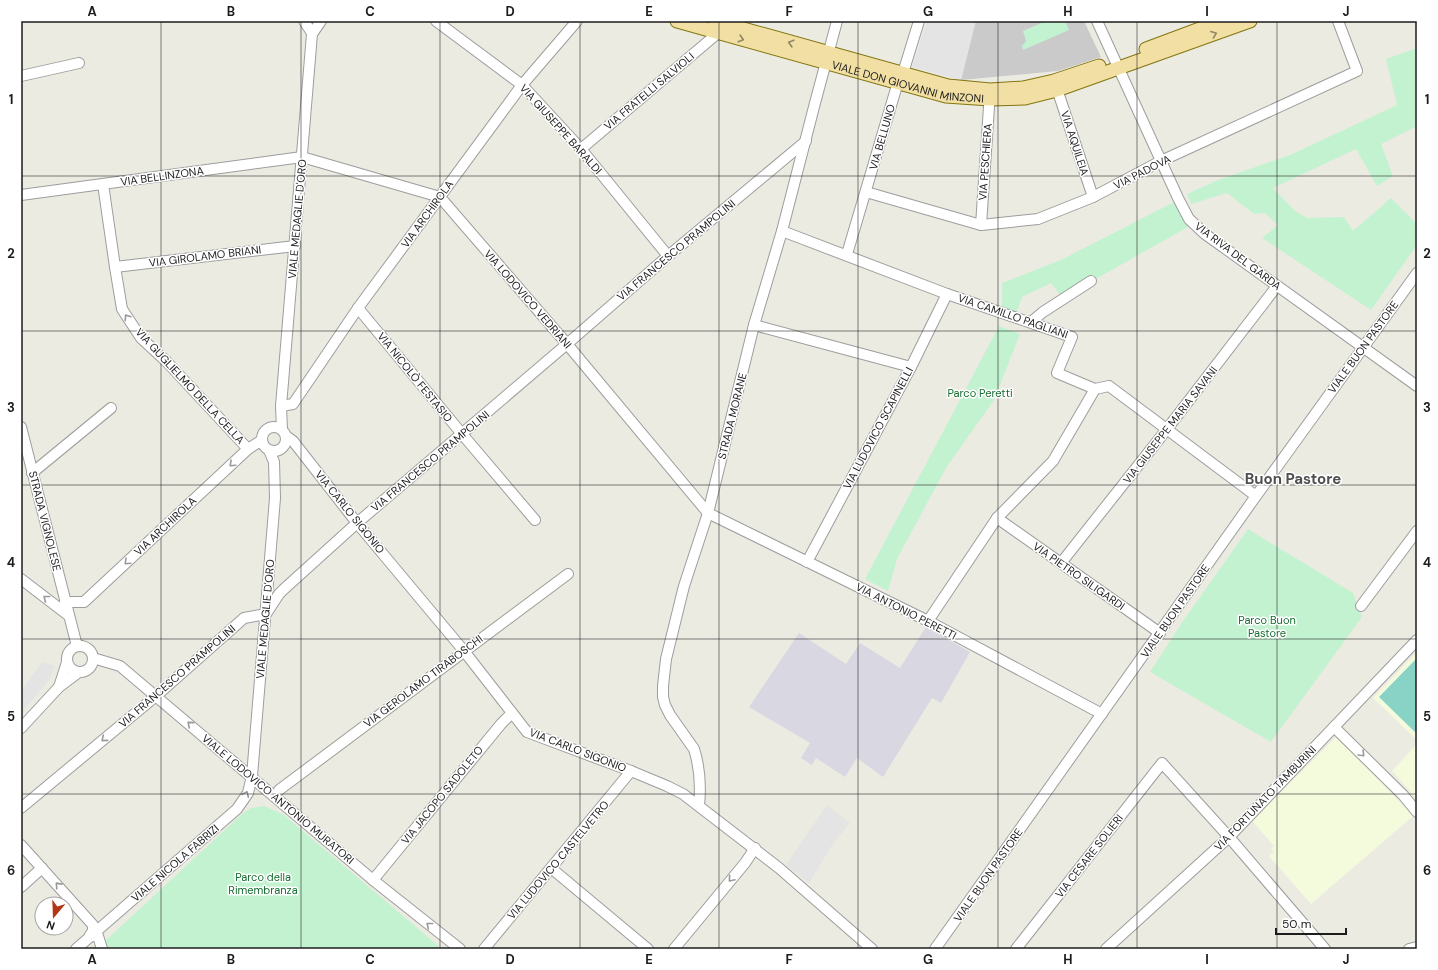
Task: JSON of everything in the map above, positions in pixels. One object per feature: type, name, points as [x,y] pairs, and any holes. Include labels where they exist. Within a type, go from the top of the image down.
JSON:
[{"type":"main road","name":"VIALE DON GIOVANNI MINZONI","points":[[677,21],[718,25],[827,58],[900,78],[990,95],[1023,88],[1056,85],[1250,21]]},
{"type":"main road","name":"VIALE DON GIOVANNI MINZONI","points":[[1117,65],[1221,21]]},
{"type":"street","points":[[304,21],[312,33],[321,21]]},
{"type":"street","name":"VIA GIUSEPPE BARALDI","points":[[436,21],[522,85],[581,149],[668,256]]},
{"type":"street","name":"VIA ARCHIROLA","points":[[281,406],[293,404],[358,308],[522,85],[577,21]]},
{"type":"street","name":"STRADA MORANE","points":[[698,805],[700,788],[696,756],[690,744],[670,715],[663,696],[666,659],[679,603],[708,512],[754,325],[782,231],[806,141],[814,103],[837,21]]},
{"type":"street","name":"VIA BELLUNO","points":[[847,254],[900,78],[919,21]]},
{"type":"street","name":"VIA RIVA DEL GARDA","points":[[1098,21],[1161,161],[1189,219],[1205,234],[1417,386]]},
{"type":"street","name":"VIA PADOVA","points":[[866,192],[981,225],[1038,219],[1093,197],[1161,161],[1356,72],[1338,21]]},
{"type":"street","name":"VIA FRATELLI SALVIOLI","points":[[581,149],[718,25]]},
{"type":"street","name":"VIALE MEDAGLIE D'ORO","points":[[284,433],[281,406],[312,33]]},
{"type":"street","points":[[21,76],[79,63]]},
{"type":"street","name":"VIA AQUILEIA","points":[[1056,85],[1093,197]]},
{"type":"street","name":"VIA PESCHIERA","points":[[981,225],[990,95]]},
{"type":"street","name":"VIA FRANCESCO PRAMPOLINI","points":[[21,808],[156,696],[244,618],[266,614],[284,589],[357,523],[668,256],[806,141]]},
{"type":"street","points":[[302,157],[440,197]]},
{"type":"street","name":"VIA BELLINZONA","points":[[21,195],[302,157]]},
{"type":"street","name":"VIA GUGLIELMO DELLA CELLA","points":[[104,184],[122,309],[141,338],[166,361],[248,448]]},
{"type":"street","name":"VIA LODOVICO VEDRIANI","points":[[440,197],[567,344],[708,512]]},
{"type":"street","name":"VIA CAMILLO PAGLIANI","points":[[782,231],[847,254],[948,294],[1072,336],[1057,373],[1095,390],[1109,386],[1256,496]]},
{"type":"street","name":"VIA GIROLAMO BRIANI","points":[[115,267],[295,246]]},
{"type":"street","name":"VIALE BUON PASTORE","points":[[935,949],[1256,496],[1417,273]]},
{"type":"street","points":[[1031,322],[1043,312],[1091,281]]},
{"type":"street","name":"VIA GIUSEPPE MARIA SAVANI","points":[[1061,563],[1277,286]]},
{"type":"street","name":"VIA LUDOVICO SCAPINELLI","points":[[807,562],[911,367],[948,294]]},
{"type":"street","name":"VIA NICOLÒ FESTASIO","points":[[358,308],[535,520]]},
{"type":"street","points":[[754,325],[911,367]]},
{"type":"street","points":[[928,621],[998,518],[1053,461],[1095,390]]},
{"type":"street","name":"VIALE MEDAGLIE D'ORO","points":[[270,427],[281,406]]},
{"type":"street","points":[[21,471],[31,468],[111,408]]},
{"type":"street","name":"STRADA VIGNOLESE","points":[[21,427],[68,615]]},
{"type":"street","points":[[270,427],[276,427],[284,433],[286,441],[277,450],[263,444],[263,434],[270,427]]},
{"type":"street","name":"VIA CARLO SIGONIO","points":[[284,433],[294,441],[357,523],[464,650],[527,732],[631,771],[683,794],[755,848],[872,949]]},
{"type":"street","name":"VIA ARCHIROLA","points":[[65,602],[84,602],[248,448],[262,440]]},
{"type":"street","name":"VIA CARLO SIGONIO","points":[[277,450],[290,449],[306,457]]},
{"type":"street","name":"VIALE MEDAGLIE D'ORO","points":[[252,776],[275,498],[274,462],[277,450]]},
{"type":"street","name":"VIA ANTONIO PERETTI","points":[[708,512],[928,621],[1102,714]]},
{"type":"street","name":"VIA PIETRO SILIGARDI","points":[[998,518],[1160,633]]},
{"type":"street","points":[[1361,606],[1417,531]]},
{"type":"street","name":"VIA GEROLAMO TIRABOSCHI","points":[[279,790],[464,650],[568,574]]},
{"type":"street","points":[[22,581],[68,615],[76,646],[70,651],[67,658],[59,688]]},
{"type":"street","name":"VIA FORTUNATO TAMBURINI","points":[[1106,949],[1230,837],[1417,640]]},
{"type":"street","name":"VIALE LODOVICO ANTONIO MURATORI","points":[[76,646],[88,648],[93,658],[120,666],[374,880],[460,949]]},
{"type":"street","points":[[67,662],[71,669],[79,672],[86,671],[92,665],[93,658]]},
{"type":"street","points":[[21,728],[59,688],[79,672]]},
{"type":"street","name":"VIA JACOPO SADOLETO","points":[[374,880],[501,724],[512,713]]},
{"type":"street","points":[[1334,727],[1403,795],[1417,812]]},
{"type":"street","name":"VIA CESARE SOLIERI","points":[[1016,949],[1162,763],[1230,837]]},
{"type":"street","name":"VIA LUDOVICO CASTELVETRO","points":[[484,949],[631,771]]},
{"type":"street","name":"VIALE NICOLA FABRIZI","points":[[76,949],[237,809],[248,793],[252,776]]},
{"type":"street","points":[[1230,837],[1325,949]]},
{"type":"street","points":[[21,845],[42,868],[21,887]]},
{"type":"street","points":[[674,949],[745,863],[755,848]]},
{"type":"street","name":"VIALE NICOLA FABRIZI","points":[[42,868],[93,925],[94,931],[88,938]]},
{"type":"street","points":[[551,868],[648,949]]},
{"type":"street","points":[[88,938],[98,936],[102,949]]},
{"type":"street","points":[[1409,949],[1417,947]]},
{"type":"shaded area","points":[[927,21],[976,21],[961,80],[912,67]]},
{"type":"shaded area","points":[[975,21],[1084,21],[1101,57],[1058,71],[961,80]]},
{"type":"shaded area","points":[[926,627],[970,652],[941,703],[932,698],[883,777],[857,758],[845,777],[816,758],[812,765],[801,758],[810,743],[749,707],[799,633],[846,664],[860,643],[900,668]]},
{"type":"shaded area","points":[[1417,652],[1417,740],[1373,698]]},
{"type":"shaded area","points":[[1417,658],[1417,733],[1416,733],[1379,697]]},
{"type":"shaded area","points":[[42,662],[55,666],[50,679],[21,713],[21,691]]},
{"type":"shaded area","points":[[1337,736],[1413,816],[1311,904],[1269,856],[1274,852],[1271,848],[1274,846],[1252,821]]},
{"type":"shaded area","points":[[1417,744],[1417,799],[1392,771]]},
{"type":"shaded area","points":[[827,805],[850,823],[834,842],[809,883],[786,865]]},
{"type":"green space","points":[[1046,21],[1065,21],[1069,30],[1023,50],[1022,46],[1026,41],[1023,31]]},
{"type":"green space","points":[[1417,48],[1417,126],[1381,144],[1393,176],[1377,186],[1356,149],[1273,188],[1295,211],[1307,218],[1344,217],[1353,231],[1391,198],[1417,224],[1417,245],[1371,310],[1262,238],[1278,225],[1265,213],[1254,214],[1227,193],[1191,204],[1187,194],[1218,180],[1290,155],[1397,105],[1386,59]]},
{"type":"green space","points":[[1176,201],[1188,227],[1062,298],[1051,283],[1022,297],[1017,312],[1002,310],[1002,283],[1061,260]]},
{"type":"green space","name":"Parco Peretti","points":[[999,326],[1020,334],[994,400],[946,468],[897,559],[888,591],[865,579]]},
{"type":"green space","name":"Parco Buon Pastore","points":[[1248,529],[1353,593],[1362,617],[1271,742],[1150,672],[1183,621]]},
{"type":"green space","name":"Parco della Rimembranza","points":[[264,806],[284,815],[442,949],[107,949],[103,943],[242,814],[251,808]]},
{"type":"district","name":"Buon Pastore","points":[[1293,479]]}]
